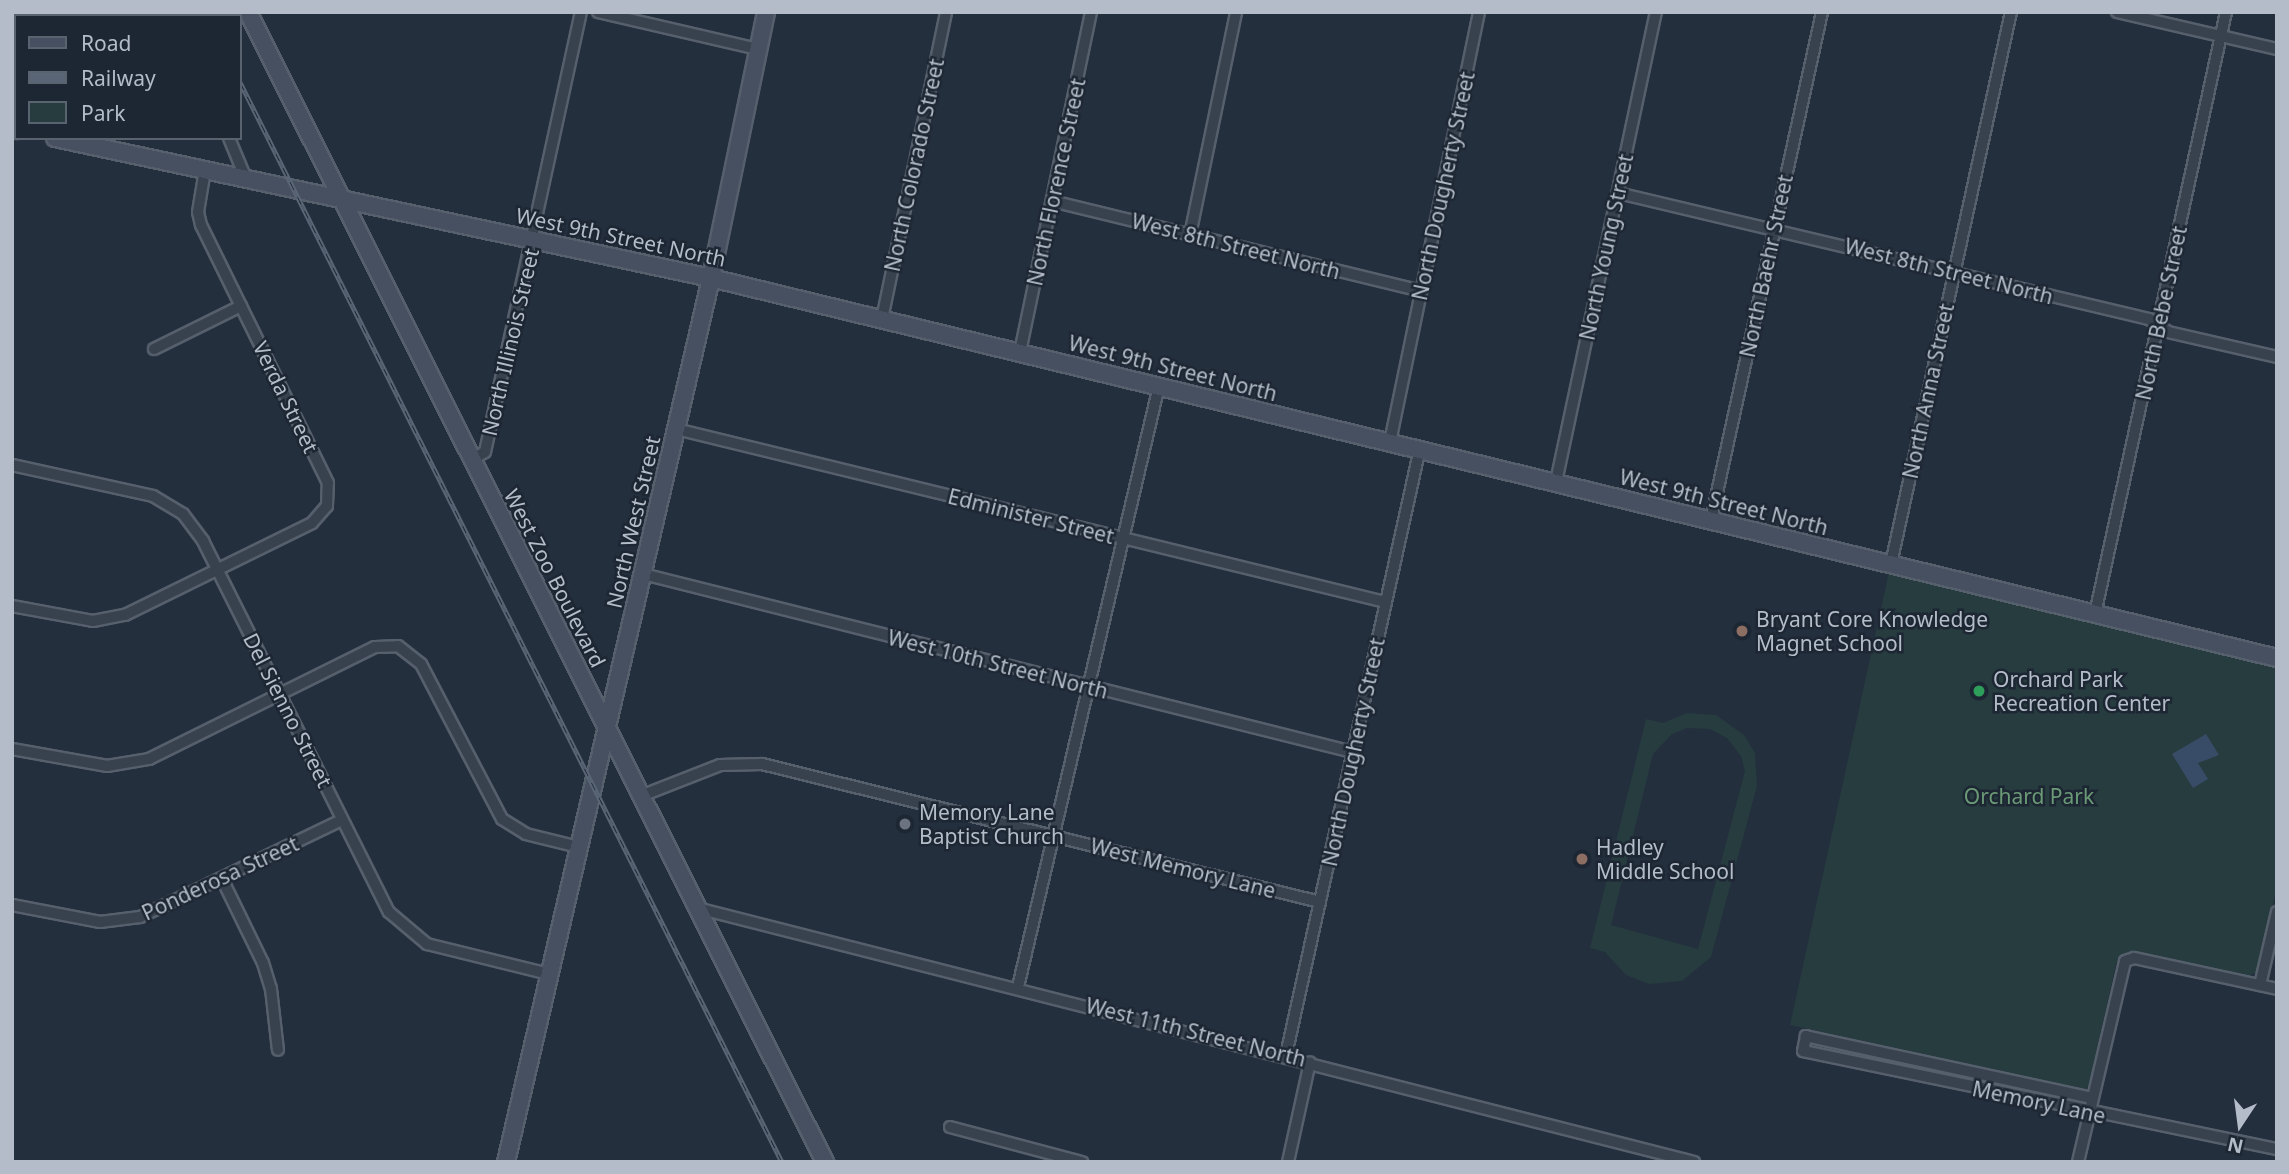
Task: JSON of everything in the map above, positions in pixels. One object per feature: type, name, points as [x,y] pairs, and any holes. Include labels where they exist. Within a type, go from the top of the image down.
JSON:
[{"type":"main road","name":"West Zoo Boulevard","points":[[248,12],[825,1162]]},
{"type":"main road","name":"North West Street","points":[[506,1162],[711,278],[766,12]]},
{"type":"main road","name":"West 9th Street North","points":[[64,140],[711,278],[1420,448],[2277,659]]},
{"type":"street","name":"North Illinois Street","points":[[472,460],[485,452],[581,12]]},
{"type":"street","points":[[598,12],[758,49]]},
{"type":"street","name":"North Colorado Street","points":[[882,319],[946,12]]},
{"type":"street","name":"North Florence Street","points":[[1020,352],[1091,12]]},
{"type":"street","points":[[1190,235],[1236,12]]},
{"type":"street","name":"North Dougherty Street","points":[[1390,442],[1479,12]]},
{"type":"street","name":"North Young Street","points":[[1556,482],[1656,12]]},
{"type":"street","name":"North Baehr Street","points":[[1711,520],[1822,12]]},
{"type":"street","name":"North Anna Street","points":[[1891,564],[2011,12]]},
{"type":"street","points":[[2117,12],[2277,49]]},
{"type":"street","name":"North Bebe Street","points":[[2095,614],[2226,12]]},
{"type":"street","points":[[230,140],[246,178]]},
{"type":"street","name":"Verda Street","points":[[205,170],[198,212],[201,225],[328,483],[329,496],[321,516],[312,523],[217,570]]},
{"type":"street","name":"West 8th Street North","points":[[1618,193],[2149,319],[2158,326],[2277,357]]},
{"type":"street","name":"West 8th Street North","points":[[1052,201],[1421,291]]},
{"type":"street","points":[[154,349],[241,306]]},
{"type":"street","points":[[1018,987],[1159,386]]},
{"type":"street","name":"Edminister Street","points":[[676,429],[1385,602]]},
{"type":"street","name":"North Dougherty Street","points":[[1286,1055],[1420,448]]},
{"type":"street","name":"Del Sienno Street","points":[[12,465],[153,496],[170,504],[194,526],[389,912],[414,937],[458,955],[549,974]]},
{"type":"street","points":[[12,606],[69,618],[110,619],[217,570]]},
{"type":"street","name":"West 10th Street North","points":[[643,574],[1352,752]]},
{"type":"street","points":[[12,749],[70,762],[127,764],[170,750],[375,647],[403,647],[421,664],[502,820],[526,834],[579,847]]},
{"type":"street","name":"West Memory Lane","points":[[642,796],[720,765],[762,764],[1320,902]]},
{"type":"street","name":"Ponderosa Street","points":[[12,905],[71,918],[122,920],[159,911],[342,820]]},
{"type":"street","points":[[222,879],[263,963],[271,989],[278,1050]]},
{"type":"street","name":"West 11th Street North","points":[[697,908],[1286,1055],[1686,1161]]},
{"type":"street","points":[[2260,985],[2277,912]]},
{"type":"street","points":[[2078,1162],[2125,961],[2134,958],[2277,989]]},
{"type":"street","name":"Memory Lane","points":[[2092,1098],[1806,1036],[1803,1051],[2088,1113],[2277,1149]]},
{"type":"street","points":[[1288,1162],[1310,1062]]},
{"type":"street","points":[[950,1127],[1082,1162]]},
{"type":"green space","name":"Orchard Park","points":[[1889,572],[2277,666],[2277,885],[2258,971],[2249,976],[2135,951],[2124,955],[2116,964],[2089,1085],[2085,1090],[1790,1025]]},
{"type":"green space","points":[[1687,713],[1716,715],[1744,735],[1755,753],[1757,786],[1711,957],[1682,981],[1649,984],[1626,975],[1605,952],[1590,948],[1646,719],[1663,723]],"holes":[[[1687,728],[1710,729],[1727,738],[1741,756],[1745,771],[1698,949],[1611,925],[1653,754],[1672,734]]]},
{"type":"water","points":[[2206,734],[2219,755],[2198,763],[2208,779],[2193,788],[2172,754]]},
{"type":"railway","points":[[242,86],[782,1162]]},
{"type":"place","name":"Bryant Core Knowledge Magnet School","points":[[1742,631]]},
{"type":"place","name":"Orchard Park Recreation Center","points":[[1979,691]]},
{"type":"place","name":"Memory Lane Baptist Church","points":[[905,824]]},
{"type":"place","name":"Hadley Middle School","points":[[1582,859]]}]
